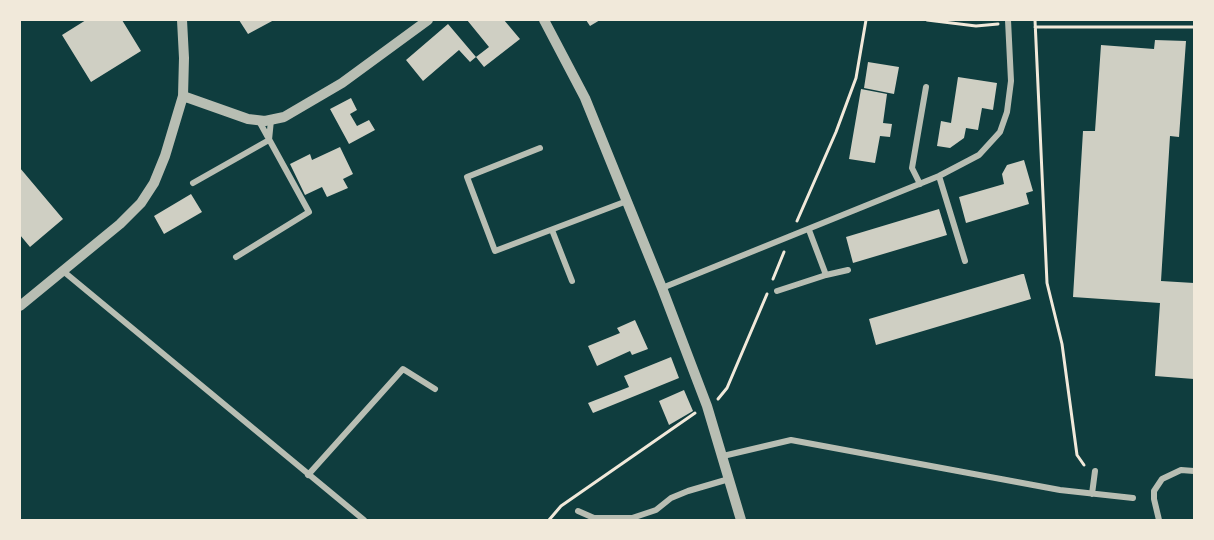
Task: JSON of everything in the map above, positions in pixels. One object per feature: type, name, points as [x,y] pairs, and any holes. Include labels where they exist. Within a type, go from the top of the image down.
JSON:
[{"type":"street","points":[[20,306],[92,249],[141,203],[154,183],[165,156],[183,96],[182,20]]},
{"type":"street","points":[[183,96],[237,117],[265,120],[284,117],[320,97],[378,59],[428,20]]},
{"type":"street","points":[[544,20],[585,99],[662,288],[707,406],[741,520]]},
{"type":"street","points":[[662,288],[920,184],[979,155],[1000,132],[1006,115],[1011,81],[1008,20]]},
{"type":"street","points":[[920,184],[912,168],[926,87]]},
{"type":"street","points":[[236,257],[309,212],[270,140],[265,120]]},
{"type":"street","points":[[265,120],[270,140]]},
{"type":"street","points":[[193,183],[270,140]]},
{"type":"street","points":[[540,148],[467,177],[495,251],[627,201]]},
{"type":"street","points":[[939,176],[965,261]]},
{"type":"street","points":[[552,230],[572,281]]},
{"type":"street","points":[[809,230],[826,275]]},
{"type":"street","points":[[777,291],[848,270]]},
{"type":"street","points":[[63,271],[364,520]]},
{"type":"street","points":[[308,475],[403,369],[435,389]]},
{"type":"street","points":[[723,456],[791,440],[1092,494],[1132,498]]},
{"type":"street","points":[[1159,520],[1154,499],[1155,491],[1162,479],[1181,470],[1194,471]]},
{"type":"street","points":[[1092,494],[1095,471]]},
{"type":"street","points":[[578,512],[594,518],[632,518],[656,510],[671,498],[688,491],[730,479]]},
{"type":"path","points":[[771,283],[836,132],[856,78],[866,20]]},
{"type":"path","points":[[927,20],[976,26],[1000,24]]},
{"type":"path","points":[[1035,20],[1047,284],[1062,344],[1077,455],[1086,467]]},
{"type":"path","points":[[1035,27],[1194,27]]},
{"type":"path","points":[[549,520],[561,506],[719,399],[727,388],[767,293]]},
{"type":"building","points":[[86,20],[122,20],[141,51],[91,82],[62,35]]},
{"type":"building","points":[[239,20],[274,20],[248,34]]},
{"type":"building","points":[[467,20],[504,20],[520,39],[484,67],[476,57],[489,47]]},
{"type":"building","points":[[586,20],[600,20],[590,26]]},
{"type":"building","points":[[448,24],[476,57],[470,62],[459,50],[423,81],[406,60]]},
{"type":"building","points":[[1155,40],[1186,41],[1179,137],[1170,136],[1161,281],[1194,283],[1194,379],[1155,376],[1160,303],[1073,297],[1083,131],[1095,131],[1101,45],[1154,49]]},
{"type":"building","points":[[868,62],[899,67],[894,94],[864,88]]},
{"type":"building","points":[[958,77],[997,83],[993,110],[982,108],[978,130],[966,128],[964,138],[950,148],[937,146],[941,121],[951,123]]},
{"type":"building","points":[[861,89],[887,94],[883,123],[892,124],[890,137],[880,136],[875,163],[849,159]]},
{"type":"building","points":[[351,98],[357,110],[350,114],[357,126],[369,120],[375,130],[349,144],[330,109]]},
{"type":"building","points":[[340,147],[353,174],[343,179],[348,188],[327,197],[322,187],[305,195],[290,164],[310,154],[312,160]]},
{"type":"building","points":[[1024,160],[1033,191],[1026,193],[1029,204],[966,223],[959,197],[1004,184],[1002,174],[1007,165]]},
{"type":"building","points":[[20,168],[63,219],[30,247],[20,235]]},
{"type":"building","points":[[191,194],[202,212],[164,234],[154,216]]},
{"type":"building","points":[[939,209],[947,235],[853,263],[846,237]]},
{"type":"building","points":[[1024,274],[1031,299],[876,345],[869,319]]},
{"type":"building","points":[[635,320],[648,349],[632,355],[630,351],[597,366],[588,346],[620,333],[617,328]]},
{"type":"building","points":[[671,357],[679,378],[593,413],[588,403],[629,387],[624,376]]},
{"type":"building","points":[[684,390],[693,411],[669,425],[659,401]]}]
